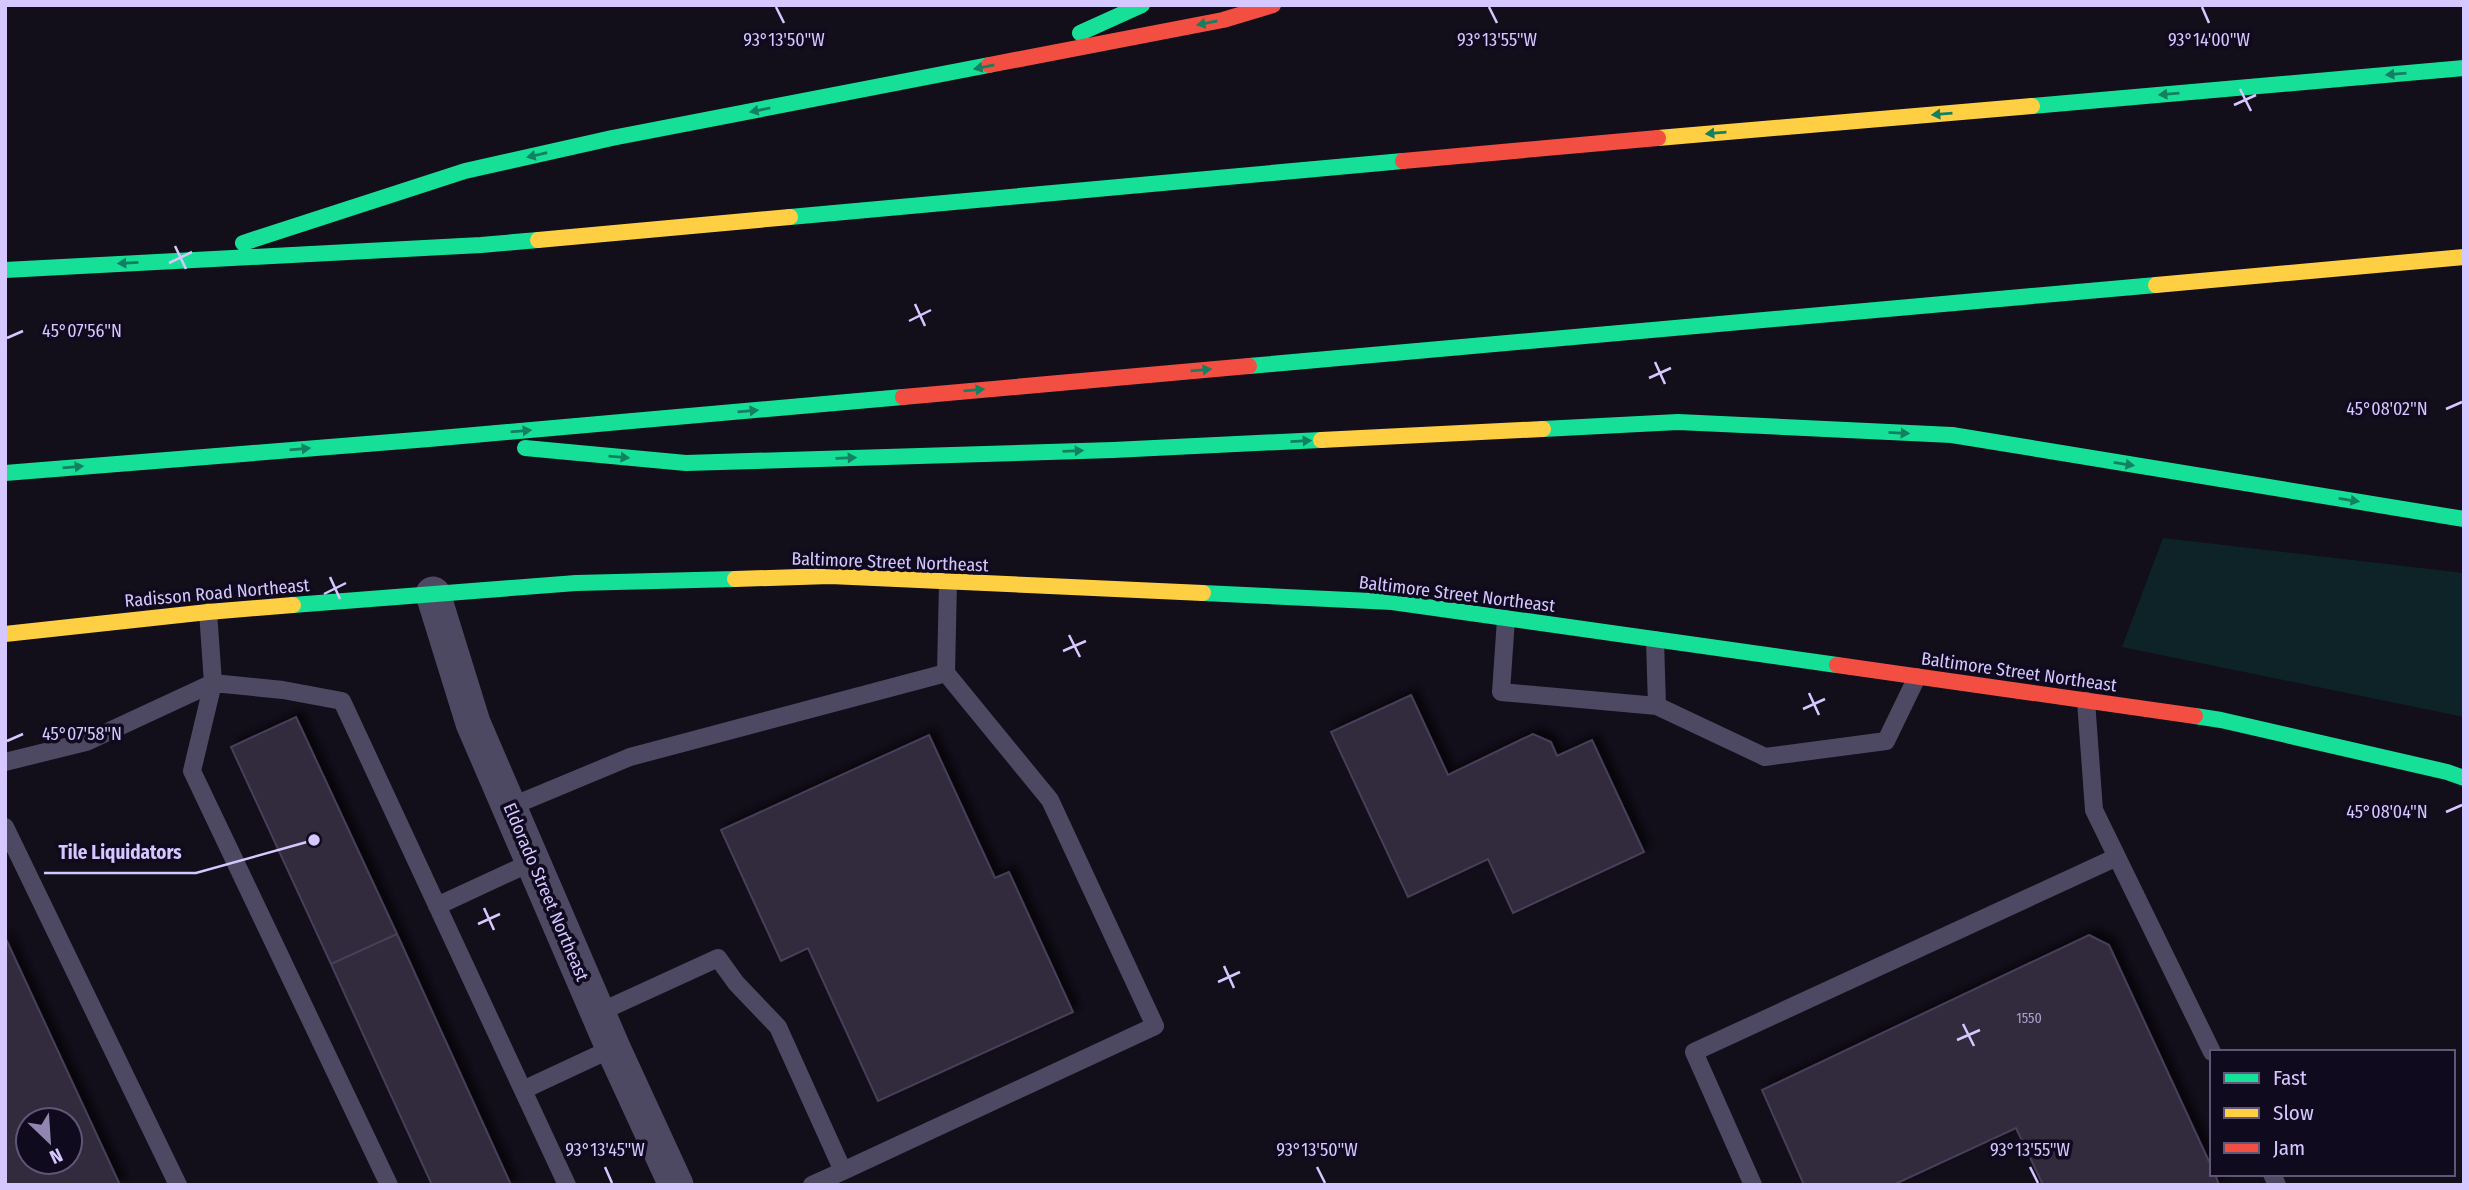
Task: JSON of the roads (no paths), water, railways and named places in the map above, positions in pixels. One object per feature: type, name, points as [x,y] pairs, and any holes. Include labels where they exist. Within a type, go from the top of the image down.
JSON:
[{"type":"main road","points":[[1014,62],[1142,5]]},
{"type":"main road","points":[[196,259],[465,171],[612,138],[1223,20],[1273,5]]},
{"type":"main road","points":[[5,270],[481,245],[2464,68]]},
{"type":"main road","points":[[5,473],[429,439],[2464,257]]},
{"type":"main road","points":[[429,439],[686,463],[1113,450],[1678,422],[1952,435],[2464,519]]},
{"type":"main road","name":"Baltimore Street Northeast","points":[[433,594],[576,583],[830,576],[1392,602],[2221,720],[2464,778]]},
{"type":"main road","name":"Radisson Road Northeast","points":[[5,634],[208,611],[433,594]]},
{"type":"street","name":"Eldorado Street Northeast","points":[[433,594],[473,723],[613,1048],[676,1185]]},
{"type":"lane","points":[[812,1185],[1155,1026],[1050,800],[946,673],[948,582]]},
{"type":"lane","points":[[208,611],[213,683],[192,771],[389,1185]]},
{"type":"lane","points":[[1506,619],[1502,692],[1657,706],[1765,757],[1886,741],[1917,677]]},
{"type":"lane","points":[[1655,640],[1657,706]]},
{"type":"lane","points":[[510,807],[631,757],[946,673]]},
{"type":"lane","points":[[5,762],[86,742],[213,683],[283,690],[342,701],[567,1185]]},
{"type":"lane","points":[[2086,701],[2094,810],[2211,1050]]},
{"type":"lane","points":[[5,827],[177,1185]]},
{"type":"lane","points":[[1753,1185],[1694,1052],[2117,857]]},
{"type":"lane","points":[[437,906],[534,861]]},
{"type":"lane","points":[[598,1013],[718,958],[736,984],[778,1027],[844,1171]]},
{"type":"lane","points":[[523,1090],[613,1048]]},
{"type":"place","name":"Tile Liquidators","points":[[314,840]]}]
